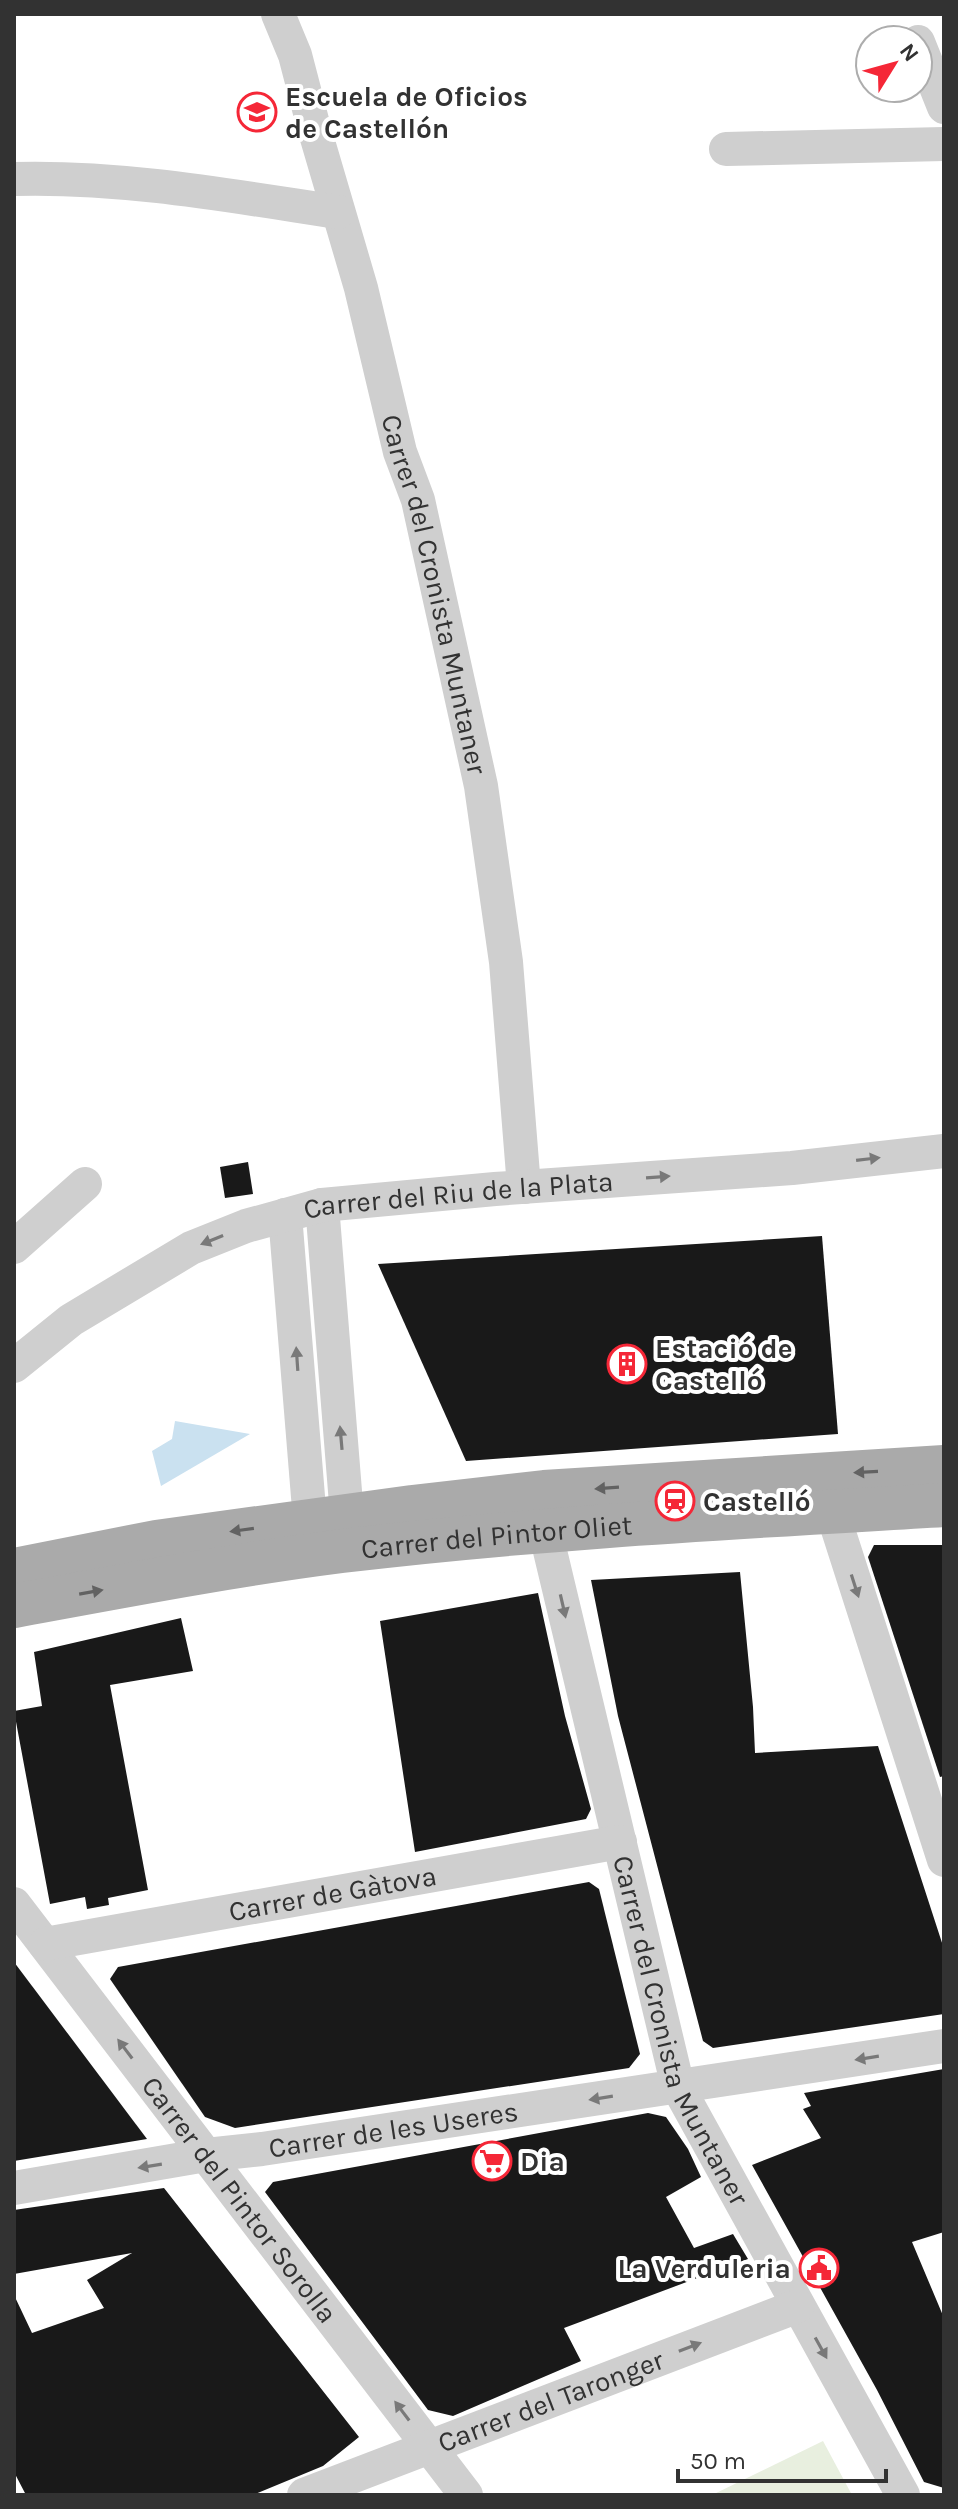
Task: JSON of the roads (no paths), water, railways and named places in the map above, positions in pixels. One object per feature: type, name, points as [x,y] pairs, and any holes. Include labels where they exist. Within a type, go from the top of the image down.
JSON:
[{"type":"main road","name":"Carrer del Pintor Oliet","points":[[14,1606],[161,1579],[332,1529],[544,1492],[944,1467]]},
{"type":"main road","name":"Carrer del Pintor Oliet","points":[[14,1570],[156,1542],[332,1529],[545,1530],[944,1505]]},
{"type":"street","name":"Carrer del Cronista Muntaner","points":[[278,14],[295,55],[361,288],[400,452],[418,500],[481,786],[506,962],[524,1187]]},
{"type":"street","points":[[925,14],[944,61]]},
{"type":"street","points":[[934,82],[944,107]]},
{"type":"street","points":[[726,149],[944,144]]},
{"type":"street","points":[[14,179],[53,178],[129,184],[338,212]]},
{"type":"street","name":"Carrer del Riu de la Plata","points":[[14,1366],[71,1320],[191,1248],[246,1226],[322,1205],[792,1168],[944,1151]]},
{"type":"street","points":[[14,1247],[85,1184]]},
{"type":"street","points":[[322,1205],[332,1529]]},
{"type":"street","points":[[285,1215],[332,1529]]},
{"type":"street","points":[[832,1511],[944,1860]]},
{"type":"street","name":"Carrer del Cronista Muntaner","points":[[545,1530],[678,2087],[903,2495]]},
{"type":"street","name":"Carrer de Gàtova","points":[[45,1944],[620,1842]]},
{"type":"street","name":"Carrer del Pintor Sorolla","points":[[14,1904],[466,2495]]},
{"type":"street","name":"Carrer de les Useres","points":[[14,2188],[206,2155],[277,2147],[944,2046]]},
{"type":"street","name":"Carrer del Taronger","points":[[304,2495],[374,2482],[429,2446],[798,2306]]},
{"type":"water","points":[[175,1421],[250,1434],[161,1486],[152,1451],[172,1439]]},
{"type":"place","name":"Escuela de Oficios de Castellón","points":[[257,112]]},
{"type":"place","name":"Estació de Castelló","points":[[627,1364]]},
{"type":"place","name":"Castelló","points":[[675,1501]]},
{"type":"place","name":"Dia","points":[[492,2161]]},
{"type":"place","name":"La Verduleria","points":[[819,2268]]}]
